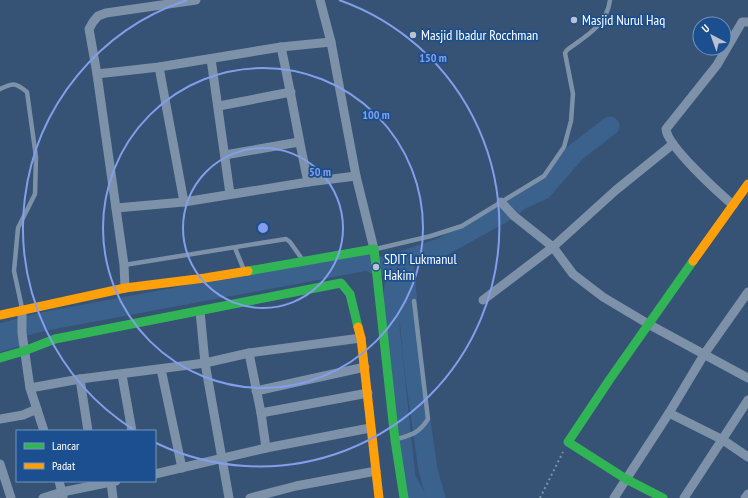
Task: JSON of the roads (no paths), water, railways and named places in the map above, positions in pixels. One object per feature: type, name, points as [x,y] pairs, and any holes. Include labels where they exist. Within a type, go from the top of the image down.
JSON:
[{"type":"street","points":[[125,288],[124,265],[98,74],[90,29],[98,16],[106,13],[196,0]]},
{"type":"street","points":[[320,0],[331,42],[356,176],[374,249],[395,440],[404,498]]},
{"type":"street","points":[[733,205],[714,188],[673,144],[667,136],[666,129],[717,65],[742,22],[748,22]]},
{"type":"street","points":[[98,74],[159,67],[281,47],[331,42]]},
{"type":"street","points":[[281,47],[308,182]]},
{"type":"street","points":[[211,59],[230,194]]},
{"type":"street","points":[[159,67],[184,202]]},
{"type":"street","points":[[218,106],[291,92]]},
{"type":"street","points":[[225,155],[299,142]]},
{"type":"street","points":[[483,300],[553,247],[616,190],[673,144]]},
{"type":"street","points":[[116,208],[184,202],[308,182],[356,176]]},
{"type":"street","points":[[663,498],[626,479],[568,442],[610,379],[650,325],[748,184]]},
{"type":"street","points":[[504,205],[514,216],[553,247],[573,274],[604,297],[650,325],[748,378]]},
{"type":"street","points":[[0,315],[22,313],[125,288],[205,278],[374,249]]},
{"type":"street","points":[[0,358],[24,351],[55,339],[341,283],[347,288],[350,294],[361,338],[379,498]]},
{"type":"street","points":[[614,498],[705,354],[748,292]]},
{"type":"street","points":[[200,311],[205,363],[229,498]]},
{"type":"street","points":[[22,313],[22,334],[30,388],[44,430]]},
{"type":"street","points":[[30,388],[80,379],[122,375],[205,363],[249,353],[361,338]]},
{"type":"street","points":[[249,353],[261,413],[266,448]]},
{"type":"street","points":[[256,391],[365,367]]},
{"type":"street","points":[[162,369],[182,468]]},
{"type":"street","points":[[122,375],[132,430]]},
{"type":"street","points":[[80,379],[88,430]]},
{"type":"street","points":[[261,413],[368,393]]},
{"type":"street","points":[[684,498],[748,400]]},
{"type":"street","points":[[0,419],[37,409]]},
{"type":"street","points":[[669,413],[723,440],[748,457]]},
{"type":"street","points":[[156,474],[266,448],[370,428]]},
{"type":"street","points":[[0,464],[12,498]]},
{"type":"street","points":[[250,498],[296,486],[376,471]]},
{"type":"street","points":[[59,482],[63,495]]},
{"type":"street","points":[[43,498],[63,495],[96,483],[113,482],[113,498]]},
{"type":"street","points":[[745,498],[748,494]]},
{"type":"lane","points":[[374,249],[431,236],[462,226],[504,205],[544,176],[564,147],[570,121],[573,94],[565,53],[595,30],[604,18],[609,7],[610,0]]},
{"type":"lane","points":[[0,90],[11,84],[18,85],[27,92],[36,157],[35,194],[18,228],[14,271],[22,313]]},
{"type":"lane","points":[[124,265],[286,239],[304,261]]},
{"type":"lane","points":[[235,248],[245,271]]},
{"type":"lane","points":[[395,440],[415,434],[423,427],[428,419],[414,301]]},
{"type":"water","points":[[24,321],[27,344],[0,352],[0,326]]},
{"type":"waterway","points":[[436,498],[428,470],[413,364],[404,260],[442,247],[507,211],[521,200],[543,190],[576,152],[610,126]]},
{"type":"waterway","points":[[0,333],[41,322],[368,261],[377,266],[396,266],[390,327],[406,478],[417,498]]},
{"type":"place","name":"Masjid Nurul Haq","points":[[574,20]]},
{"type":"place","name":"Masjid Ibadur Rocchman","points":[[413,35]]},
{"type":"place","name":"SDIT Lukmanul Hakim","points":[[376,267]]}]
